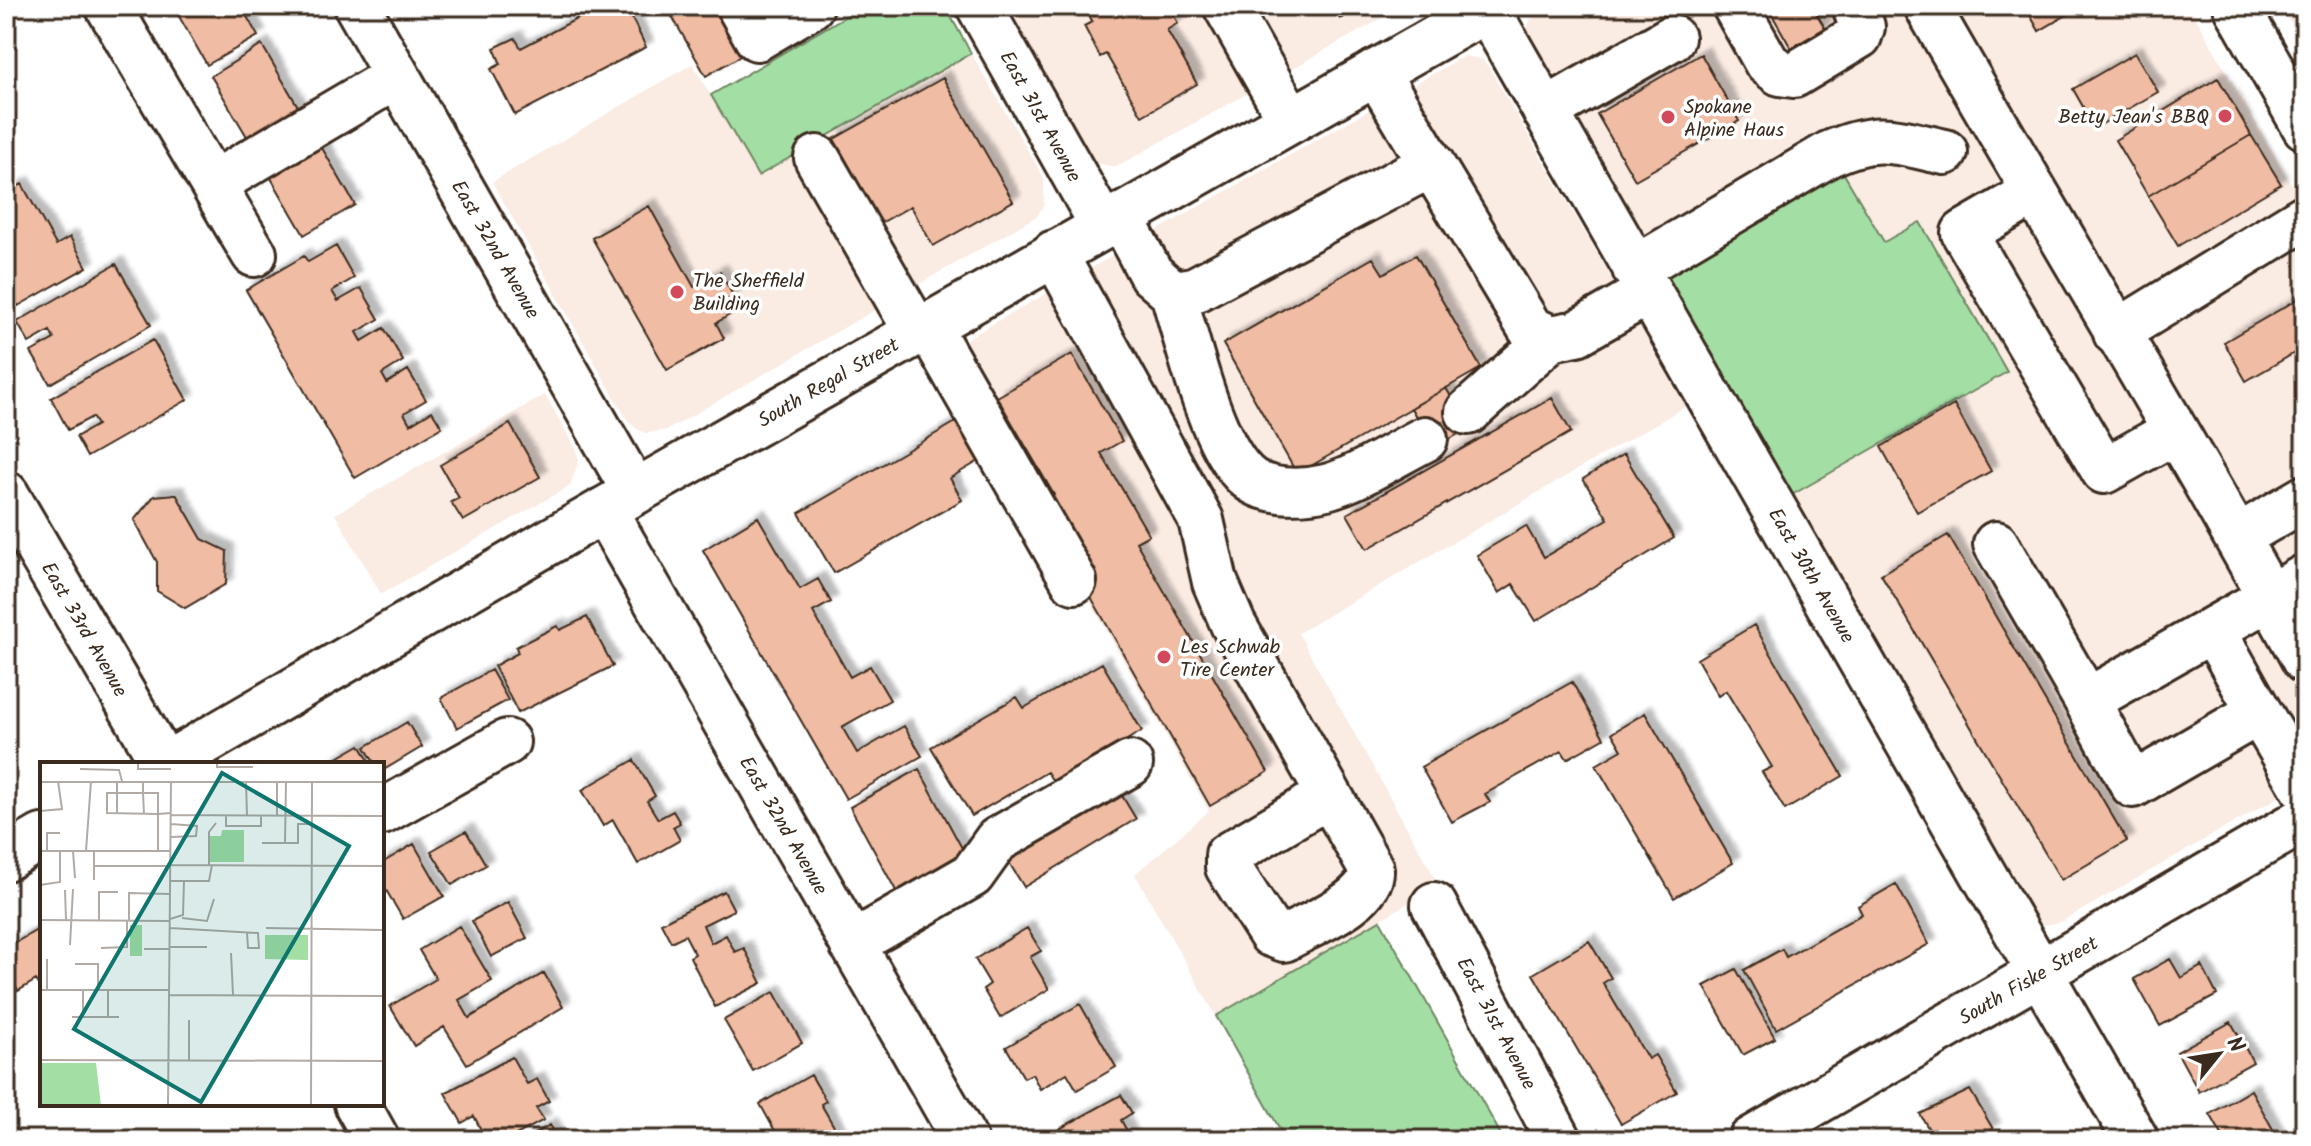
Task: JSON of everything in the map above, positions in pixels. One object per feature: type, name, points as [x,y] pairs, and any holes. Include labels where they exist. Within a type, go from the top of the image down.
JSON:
[{"type":"street","name":"East 32nd Avenue","points":[[357,6],[397,76],[852,944],[965,1140]]},
{"type":"street","points":[[739,6],[757,38],[811,6]]},
{"type":"street","name":"East 31st Avenue","points":[[979,6],[1112,221],[1151,274],[1173,293]]},
{"type":"street","points":[[1226,6],[1291,120]]},
{"type":"street","points":[[1735,6],[1767,63],[1780,73],[1794,75],[1853,42],[1862,27],[1855,6]]},
{"type":"street","points":[[1927,6],[2033,193],[2238,537],[2288,587],[2305,661]]},
{"type":"street","points":[[2236,6],[2305,127]]},
{"type":"street","points":[[116,9],[254,254]]},
{"type":"street","name":"South Regal Street","points":[[169,762],[1483,9]]},
{"type":"street","name":"East 30th Avenue","points":[[1483,9],[1545,111],[2136,1140]]},
{"type":"street","points":[[1545,111],[1672,38]]},
{"type":"street","points":[[1376,72],[1530,328],[1551,338]]},
{"type":"street","points":[[213,184],[397,76]]},
{"type":"street","points":[[1468,412],[1551,338],[1577,333],[1641,280],[1829,154],[1860,141],[1883,138],[1945,152]]},
{"type":"street","points":[[817,158],[1074,581]]},
{"type":"street","points":[[1425,439],[1326,487],[1278,491],[1245,476],[1221,435],[1205,397],[1173,293],[1194,290],[1432,164]]},
{"type":"street","points":[[2033,193],[1964,233],[2104,471],[2175,431]]},
{"type":"street","points":[[2116,333],[2305,217]]},
{"type":"street","points":[[1054,253],[1201,520],[1215,582],[1233,624],[1329,795]]},
{"type":"street","name":"East 33rd Avenue","points":[[6,494],[165,762]]},
{"type":"street","points":[[2238,537],[2305,498]]},
{"type":"street","points":[[1996,544],[2133,785],[2259,712]]},
{"type":"street","points":[[2087,701],[2288,587]]},
{"type":"street","points":[[2213,630],[2305,790]]},
{"type":"street","points":[[384,811],[507,742]]},
{"type":"street","points":[[852,944],[972,875],[997,840],[1130,764]]},
{"type":"street","name":"South Fiske Street","points":[[1751,1140],[2305,819]]},
{"type":"street","points":[[6,858],[40,838]]},
{"type":"street","name":"East 31st Avenue","points":[[1434,905],[1559,1140]]},
{"type":"street","points":[[358,1106],[377,1140]]},
{"type":"shaded area","points":[[1002,6],[1404,6],[1116,167],[1096,163],[1087,155]]},
{"type":"shaded area","points":[[1546,6],[2189,6],[2305,208],[2305,782],[2061,922],[2044,925],[2032,916],[1791,496],[2007,371],[1920,222],[1884,242],[1658,265],[1531,43],[1527,30],[1530,20]]},
{"type":"shaded area","points":[[2281,6],[2305,6],[2305,48]]},
{"type":"shaded area","points":[[971,53],[1044,178],[1044,206],[1037,216],[667,430],[646,433],[628,421],[492,182],[692,64],[759,176]]},
{"type":"shaded area","points":[[1464,56],[1482,59],[1489,68],[1686,406],[1298,633],[1439,885],[1216,1016],[1135,874],[1209,811],[947,350]]},
{"type":"shaded area","points":[[545,395],[575,447],[579,460],[570,486],[381,594],[335,514]]},
{"type":"green space","points":[[863,6],[945,6],[971,53],[758,176],[711,95]]},
{"type":"green space","points":[[1837,162],[1884,242],[1920,222],[2007,372],[1790,496],[1658,265]]},
{"type":"green space","points":[[1380,920],[1504,1140],[1286,1140],[1216,1016]]},
{"type":"building","points":[[173,6],[241,6],[258,36],[207,65]]},
{"type":"building","points":[[580,6],[626,6],[646,47],[515,115],[491,69],[501,64],[494,48],[515,38],[521,48],[584,15]]},
{"type":"building","points":[[666,6],[717,6],[744,54],[706,76]]},
{"type":"building","points":[[1083,6],[1168,6],[1178,23],[1167,30],[1197,84],[1142,116],[1106,54],[1100,57],[1084,26],[1092,22]]},
{"type":"building","points":[[1332,6],[1363,6],[1340,19]]},
{"type":"building","points":[[1767,6],[1812,6],[1825,28],[1791,48]]},
{"type":"building","points":[[2025,6],[2082,6],[2039,31]]},
{"type":"building","points":[[262,45],[300,110],[249,140],[211,76]]},
{"type":"building","points":[[2135,53],[2158,92],[2095,128],[2073,89]]},
{"type":"building","name":"Spokane Alpine Haus","points":[[1701,54],[1739,121],[1635,180],[1597,114]]},
{"type":"building","points":[[943,78],[1013,201],[933,246],[911,206],[881,223],[834,139]]},
{"type":"building","points":[[2218,78],[2251,135],[2148,196],[2115,140]]},
{"type":"building","points":[[2251,135],[2281,184],[2178,246],[2148,196]]},
{"type":"building","points":[[318,141],[355,205],[304,235],[267,171]]},
{"type":"building","points":[[22,184],[56,245],[70,237],[87,267],[18,306],[6,286],[6,193]]},
{"type":"building","name":"The Sheffield Building","points":[[649,206],[694,287],[720,272],[734,297],[726,301],[733,313],[716,323],[724,338],[667,370],[592,238]]},
{"type":"building","points":[[336,246],[354,278],[332,291],[338,301],[361,288],[379,319],[357,332],[362,341],[384,328],[403,361],[382,374],[387,383],[408,370],[426,400],[404,413],[410,424],[432,411],[442,427],[355,478],[246,290],[304,256],[308,262]]},
{"type":"building","points":[[1416,255],[1481,368],[1297,474],[1223,344],[1373,258],[1383,274]]},
{"type":"building","points":[[116,264],[151,325],[50,384],[31,352],[54,339],[50,331],[29,343],[17,322]]},
{"type":"building","points":[[2305,295],[2305,347],[2246,381],[2224,342]]},
{"type":"building","points":[[153,340],[187,400],[87,457],[76,437],[97,425],[92,417],[68,430],[51,398]]},
{"type":"building","name":"Les Schwab Tire Center","points":[[1072,354],[1122,441],[1101,453],[1149,535],[1136,542],[1268,772],[1210,806],[1038,504],[1054,495],[997,397]]},
{"type":"building","points":[[1446,388],[1469,428],[1434,448],[1411,408]]},
{"type":"building","points":[[1552,398],[1571,432],[1367,549],[1347,514]]},
{"type":"building","points":[[1954,405],[1991,471],[1917,512],[1881,447]]},
{"type":"building","points":[[968,415],[991,454],[950,478],[962,500],[834,573],[799,513]]},
{"type":"building","points":[[510,424],[540,477],[463,521],[451,502],[459,498],[440,465]]},
{"type":"building","points":[[1624,454],[1674,538],[1536,621],[1513,584],[1499,593],[1477,555],[1526,526],[1544,557],[1608,519],[1583,479]]},
{"type":"building","points":[[176,494],[202,539],[227,551],[226,584],[185,608],[157,591],[157,562],[134,520],[154,496]]},
{"type":"building","points":[[758,517],[800,589],[818,579],[831,602],[813,612],[850,677],[870,666],[890,700],[842,727],[857,753],[904,726],[922,756],[846,799],[703,550]]},
{"type":"building","points":[[1948,535],[2127,841],[2061,880],[1881,574]]},
{"type":"building","points":[[587,617],[613,666],[518,713],[494,666],[518,653],[516,647],[557,626],[560,630]]},
{"type":"building","points":[[1754,625],[1843,776],[1785,810],[1762,772],[1772,767],[1726,691],[1718,696],[1697,659]]},
{"type":"building","points":[[1102,663],[1142,731],[1054,783],[1047,772],[972,816],[931,747],[1017,697],[1024,708]]},
{"type":"building","points":[[491,670],[508,700],[457,728],[441,698]]},
{"type":"building","points":[[1572,682],[1604,738],[1567,759],[1562,751],[1485,794],[1490,802],[1452,822],[1421,767]]},
{"type":"building","points":[[1645,713],[1733,863],[1674,898],[1596,765],[1622,750],[1612,733]]},
{"type":"building","points":[[407,722],[422,747],[384,770],[384,762],[374,762],[365,747]]},
{"type":"building","points":[[360,745],[370,762],[330,762]]},
{"type":"building","points":[[634,760],[655,796],[647,801],[658,819],[673,811],[680,823],[673,827],[680,840],[638,864],[613,820],[603,826],[582,790]]},
{"type":"building","points":[[919,769],[969,861],[900,898],[850,807]]},
{"type":"building","points":[[1121,794],[1136,819],[1024,887],[1008,861]]},
{"type":"building","points":[[466,831],[486,865],[452,885],[431,851]]},
{"type":"building","points":[[414,844],[444,896],[403,919],[384,891],[384,862]]},
{"type":"building","points":[[2305,879],[2305,896],[2298,883]]},
{"type":"building","points":[[1896,884],[1929,944],[1776,1029],[1744,970],[1782,949],[1786,957],[1862,914],[1858,906]]},
{"type":"building","points":[[724,891],[734,910],[703,925],[711,943],[726,935],[735,952],[744,948],[762,983],[715,1007],[690,957],[695,954],[685,935],[671,942],[661,923]]},
{"type":"building","points":[[508,902],[527,938],[491,957],[472,921]]},
{"type":"building","points":[[459,926],[492,981],[459,1000],[469,1018],[544,973],[563,1007],[467,1064],[444,1027],[414,1046],[390,1006],[436,979],[419,950]]},
{"type":"building","points":[[40,928],[40,986],[36,980],[18,991],[6,970],[6,948]]},
{"type":"building","points":[[1027,928],[1041,951],[1030,957],[1049,989],[1000,1018],[983,989],[990,984],[975,959]]},
{"type":"building","points":[[1589,941],[1611,978],[1603,983],[1648,1059],[1655,1055],[1677,1092],[1621,1124],[1533,974]]},
{"type":"building","points":[[2170,959],[2181,978],[2202,966],[2217,995],[2160,1026],[2134,979]]},
{"type":"building","points":[[1736,969],[1775,1038],[1743,1055],[1704,986]]},
{"type":"building","points":[[774,992],[802,1043],[753,1071],[724,1020]]},
{"type":"building","points":[[1080,1004],[1116,1067],[1077,1090],[1067,1073],[1040,1089],[1032,1074],[1024,1078],[1006,1047]]},
{"type":"building","points":[[2231,1022],[2253,1062],[2199,1092],[2177,1052]]},
{"type":"building","points":[[512,1057],[527,1084],[537,1079],[549,1101],[536,1108],[544,1120],[507,1140],[486,1140],[474,1116],[462,1123],[445,1093]]},
{"type":"building","points":[[811,1075],[826,1101],[821,1104],[840,1137],[834,1140],[780,1140],[760,1104]]},
{"type":"building","points":[[1970,1090],[1993,1129],[1974,1140],[1935,1140],[1920,1114]]},
{"type":"building","points":[[2251,1090],[2279,1140],[2225,1140],[2210,1114]]},
{"type":"building","points":[[1121,1095],[1132,1113],[1121,1120],[1132,1140],[1065,1140],[1059,1129]]},
{"type":"building","points":[[550,1125],[559,1140],[523,1140]]},
{"type":"place","name":"Betty Jean's BBQ","points":[[2225,116]]},
{"type":"place","name":"Spokane Alpine Haus","points":[[1668,117]]},
{"type":"place","name":"The Sheffield Building","points":[[677,292]]},
{"type":"place","name":"Les Schwab Tire Center","points":[[1164,657]]}]
